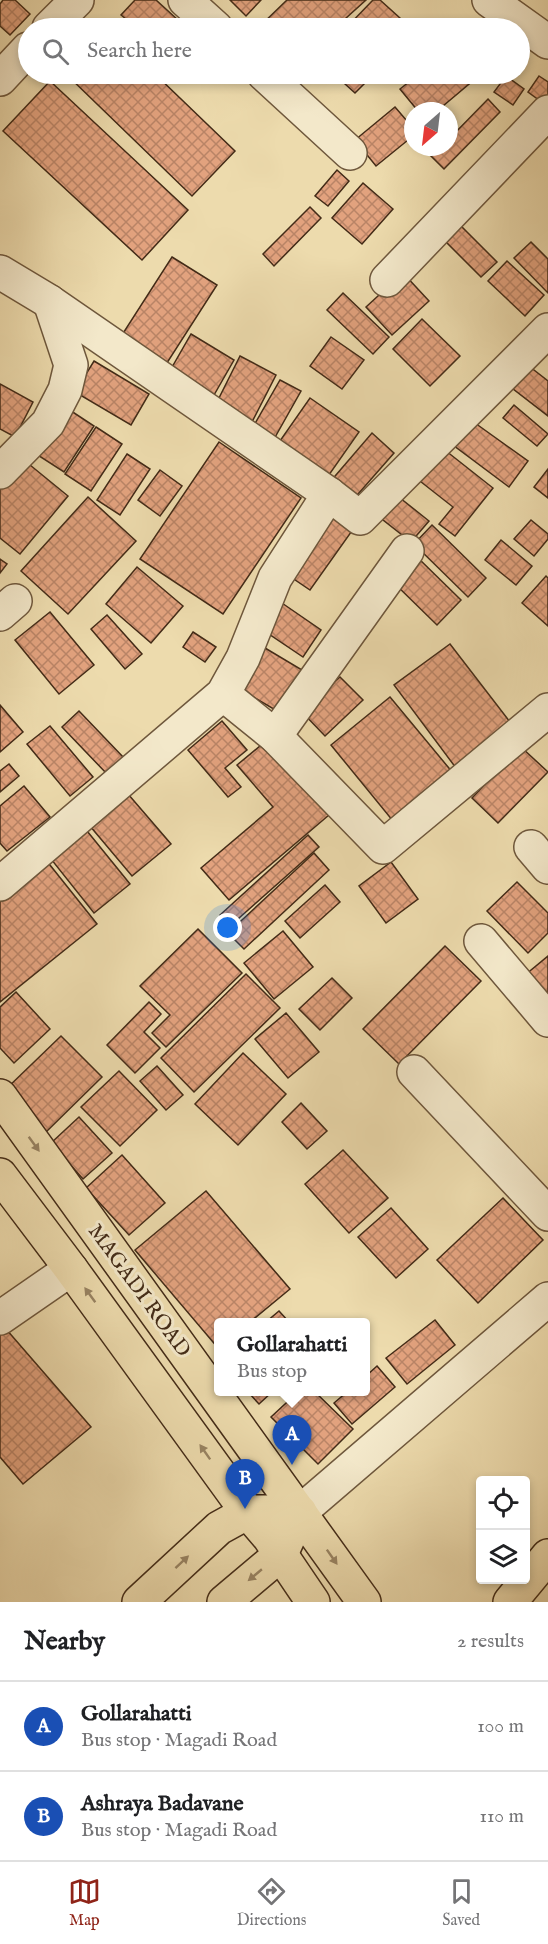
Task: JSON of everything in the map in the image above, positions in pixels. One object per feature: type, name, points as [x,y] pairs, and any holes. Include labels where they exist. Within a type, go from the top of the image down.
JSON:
[{"type":"main road","name":"MAGADI ROAD","points":[[0,1096],[214,1393]]},
{"type":"main road","name":"MAGADI ROAD","points":[[0,1175],[281,1554],[313,1602]]},
{"type":"main road","name":"MAGADI ROAD","points":[[216,1396],[364,1602]]},
{"type":"main road","points":[[139,1602],[219,1528],[248,1512],[300,1512],[281,1554],[224,1602]]},
{"type":"main road","points":[[510,1602],[548,1556]]},
{"type":"street","points":[[59,18],[77,0]]},
{"type":"street","points":[[185,0],[205,18]]},
{"type":"street","points":[[489,0],[514,18]]},
{"type":"street","points":[[530,29],[548,42]]},
{"type":"street","points":[[0,79],[18,60]]},
{"type":"street","points":[[275,84],[350,153]]},
{"type":"street","points":[[387,280],[548,111]]},
{"type":"street","points":[[0,272],[50,302],[329,494],[360,518],[548,330]]},
{"type":"street","points":[[0,472],[48,423],[65,390],[71,365],[50,302]]},
{"type":"street","points":[[0,884],[223,693],[243,658],[275,578],[329,494]]},
{"type":"street","points":[[275,736],[407,552]]},
{"type":"street","points":[[223,693],[275,736],[383,847],[548,710]]},
{"type":"street","points":[[481,941],[548,1020]]},
{"type":"street","points":[[414,1072],[548,1214]]},
{"type":"street","points":[[0,1318],[71,1269]]},
{"type":"street","points":[[300,1512],[548,1299]]},
{"type":"building","points":[[3,0],[15,0],[30,14],[26,18],[18,18],[18,27],[10,35],[0,26],[0,4]]},
{"type":"building","points":[[135,0],[156,0],[176,18],[125,18],[121,15]]},
{"type":"building","points":[[230,0],[261,0],[246,16]]},
{"type":"building","points":[[287,0],[366,0],[346,18],[268,18]]},
{"type":"building","points":[[373,0],[380,0],[400,18],[356,18]]},
{"type":"building","points":[[539,76],[548,82],[548,96],[543,103],[528,92]]},
{"type":"building","points":[[47,84],[53,84],[188,210],[142,260],[3,131]]},
{"type":"building","points":[[76,84],[165,84],[235,151],[192,196]]},
{"type":"building","points":[[345,84],[364,84],[355,93]]},
{"type":"building","points":[[406,84],[469,84],[448,102],[411,102],[400,89]]},
{"type":"building","points":[[500,84],[517,84],[524,89],[513,105],[494,92]]},
{"type":"building","points":[[488,99],[500,112],[458,155],[458,130]]},
{"type":"building","points":[[395,107],[404,118],[404,143],[376,166],[355,140]]},
{"type":"building","points":[[431,156],[457,156],[444,169]]},
{"type":"building","points":[[337,170],[349,181],[328,206],[315,196]]},
{"type":"building","points":[[363,183],[393,209],[362,244],[332,218]]},
{"type":"building","points":[[310,207],[321,218],[274,266],[263,254]]},
{"type":"building","points":[[451,216],[497,262],[481,277],[436,232]]},
{"type":"building","points":[[531,242],[548,259],[548,293],[514,258]]},
{"type":"building","points":[[172,257],[217,285],[165,366],[120,338]]},
{"type":"building","points":[[507,261],[544,295],[525,316],[488,281]]},
{"type":"building","points":[[403,273],[429,301],[392,335],[366,307]]},
{"type":"building","points":[[343,293],[389,337],[373,354],[327,310]]},
{"type":"building","points":[[422,319],[460,356],[430,386],[393,349]]},
{"type":"building","points":[[191,334],[234,360],[214,395],[171,369]]},
{"type":"building","points":[[331,337],[364,360],[342,389],[310,366]]},
{"type":"building","points":[[240,356],[276,375],[251,424],[215,406]]},
{"type":"building","points":[[94,361],[149,394],[131,425],[75,392]]},
{"type":"building","points":[[525,363],[548,381],[548,416],[508,385]]},
{"type":"building","points":[[280,380],[301,391],[274,439],[253,427]]},
{"type":"building","points":[[0,384],[33,402],[15,437],[0,429]]},
{"type":"building","points":[[310,398],[359,432],[324,482],[275,448]]},
{"type":"building","points":[[62,405],[94,426],[64,472],[33,452]]},
{"type":"building","points":[[514,405],[548,434],[537,446],[503,418]]},
{"type":"building","points":[[468,418],[528,461],[509,487],[449,442]]},
{"type":"building","points":[[96,427],[122,444],[91,491],[65,474]]},
{"type":"building","points":[[372,433],[394,453],[352,501],[330,482]]},
{"type":"building","points":[[219,442],[301,498],[223,614],[140,559]]},
{"type":"building","points":[[441,447],[493,488],[455,536],[439,524],[453,507],[416,478]]},
{"type":"building","points":[[127,454],[150,469],[120,515],[97,500]]},
{"type":"building","points":[[19,456],[68,496],[20,554],[0,538],[0,478]]},
{"type":"building","points":[[548,469],[548,498],[534,487]]},
{"type":"building","points":[[160,470],[182,486],[160,516],[138,500]]},
{"type":"building","points":[[390,490],[429,521],[411,542],[373,512]]},
{"type":"building","points":[[88,497],[136,541],[68,614],[21,571]]},
{"type":"building","points":[[329,511],[354,528],[310,590],[285,573]]},
{"type":"building","points":[[531,520],[548,534],[548,539],[534,556],[514,539]]},
{"type":"building","points":[[432,525],[486,578],[468,597],[414,544]]},
{"type":"building","points":[[501,540],[532,566],[516,585],[485,560]]},
{"type":"building","points":[[415,555],[461,600],[437,625],[391,580]]},
{"type":"building","points":[[0,559],[7,564],[0,573]]},
{"type":"building","points":[[137,567],[183,606],[151,643],[106,604]]},
{"type":"building","points":[[546,576],[548,578],[548,626],[522,603]]},
{"type":"building","points":[[279,601],[321,630],[303,657],[260,628]]},
{"type":"building","points":[[50,612],[94,665],[59,694],[15,640]]},
{"type":"building","points":[[107,615],[142,654],[125,669],[91,629]]},
{"type":"building","points":[[193,632],[216,647],[205,662],[183,647]]},
{"type":"building","points":[[450,644],[513,726],[456,768],[394,685]]},
{"type":"building","points":[[265,648],[302,670],[277,711],[240,689]]},
{"type":"building","points":[[340,677],[363,700],[325,736],[302,712]]},
{"type":"building","points":[[390,697],[453,773],[393,821],[331,745]]},
{"type":"building","points":[[0,705],[23,732],[0,752]]},
{"type":"building","points":[[79,711],[124,758],[107,774],[62,727]]},
{"type":"building","points":[[222,721],[247,750],[225,768],[241,787],[228,797],[188,750]]},
{"type":"building","points":[[50,726],[93,777],[70,796],[27,744]]},
{"type":"building","points":[[266,741],[329,815],[229,900],[201,868],[273,807],[237,765]]},
{"type":"building","points":[[521,747],[548,772],[498,823],[472,798]]},
{"type":"building","points":[[9,764],[19,776],[0,792],[0,771]]},
{"type":"building","points":[[24,786],[50,817],[7,851],[0,843],[0,806]]},
{"type":"building","points":[[128,794],[171,844],[132,876],[90,826]]},
{"type":"building","points":[[83,826],[130,884],[94,913],[47,854]]},
{"type":"building","points":[[308,835],[319,847],[230,926],[220,915]]},
{"type":"building","points":[[314,853],[329,870],[244,949],[228,933]]},
{"type":"building","points":[[46,860],[97,924],[0,1002],[0,896]]},
{"type":"building","points":[[391,862],[418,899],[386,923],[359,886]]},
{"type":"building","points":[[517,882],[548,913],[548,933],[528,953],[487,911]]},
{"type":"building","points":[[325,885],[340,902],[300,938],[285,921]]},
{"type":"building","points":[[198,929],[242,973],[166,1047],[152,1033],[170,1015],[140,986]]},
{"type":"building","points":[[283,931],[313,967],[274,999],[244,963]]},
{"type":"building","points":[[445,946],[481,981],[399,1064],[363,1029]]},
{"type":"building","points":[[548,956],[548,1003],[525,975]]},
{"type":"building","points":[[246,974],[280,1008],[194,1092],[161,1058]]},
{"type":"building","points":[[332,978],[352,998],[320,1030],[299,1009]]},
{"type":"building","points":[[16,992],[50,1029],[14,1063],[0,1048],[0,1007]]},
{"type":"building","points":[[149,1002],[161,1014],[144,1032],[160,1048],[135,1073],[107,1045]]},
{"type":"building","points":[[286,1013],[319,1052],[288,1078],[255,1039]]},
{"type":"building","points":[[61,1036],[102,1077],[44,1134],[3,1092]]},
{"type":"building","points":[[243,1053],[286,1094],[238,1145],[195,1104]]},
{"type":"building","points":[[157,1066],[183,1095],[166,1110],[140,1081]]},
{"type":"building","points":[[119,1071],[157,1110],[120,1146],[81,1107]]},
{"type":"building","points":[[301,1103],[327,1131],[307,1149],[282,1122]]},
{"type":"building","points":[[79,1117],[112,1153],[83,1179],[51,1143]]},
{"type":"building","points":[[343,1150],[388,1198],[349,1233],[305,1184]]},
{"type":"building","points":[[122,1155],[165,1203],[129,1235],[86,1188]]},
{"type":"building","points":[[206,1191],[290,1289],[255,1318],[214,1318],[214,1343],[135,1250]]},
{"type":"building","points":[[503,1198],[543,1240],[478,1303],[437,1260]]},
{"type":"building","points":[[391,1208],[428,1249],[396,1278],[358,1237]]},
{"type":"building","points":[[279,1311],[285,1318],[271,1318]]},
{"type":"building","points":[[435,1320],[455,1345],[407,1384],[386,1358]]},
{"type":"building","points":[[6,1329],[91,1427],[23,1484],[0,1457],[0,1334]]},
{"type":"building","points":[[377,1366],[395,1387],[352,1424],[334,1403],[342,1396],[370,1396],[370,1372]]},
{"type":"building","points":[[252,1396],[268,1396],[259,1404]]},
{"type":"building","points":[[294,1396],[319,1396],[353,1429],[318,1464],[271,1417]]},
{"type":"place","name":"Gollarahatti","points":[[292,1465]]},
{"type":"place","name":"Ashraya Badavane","points":[[245,1509]]}]
